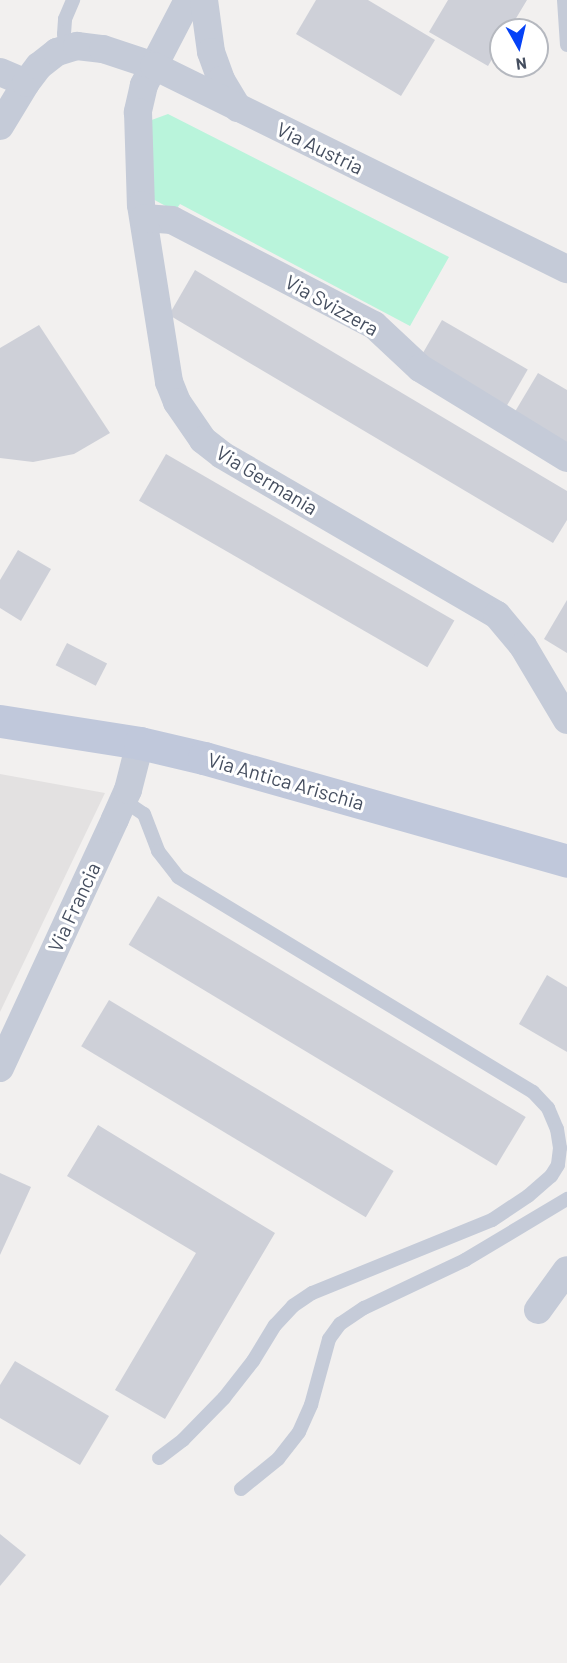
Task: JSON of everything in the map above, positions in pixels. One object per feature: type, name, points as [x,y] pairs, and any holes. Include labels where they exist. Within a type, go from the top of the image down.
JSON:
[{"type":"main road","name":"Via Antica Arischia","points":[[0,721],[140,743],[204,758],[567,861]]},
{"type":"street","name":"Via Germania","points":[[188,0],[144,85],[138,112],[144,218],[169,382],[177,402],[203,440],[222,455],[497,615],[523,646],[567,720]]},
{"type":"street","points":[[204,0],[212,52],[221,80],[238,108]]},
{"type":"street","name":"Via Austria","points":[[66,48],[103,49],[154,66],[567,269]]},
{"type":"street","points":[[0,126],[26,82],[39,66],[66,48]]},
{"type":"street","points":[[0,72],[26,82]]},
{"type":"street","name":"Via Svizzera","points":[[144,218],[172,220],[374,325],[420,368],[567,458]]},
{"type":"street","name":"Via Francia","points":[[0,1068],[123,800],[140,743]]},
{"type":"street","points":[[538,1310],[567,1270]]},
{"type":"lane","points":[[66,48],[65,19],[73,0]]},
{"type":"lane","points":[[564,0],[567,45]]},
{"type":"lane","points":[[123,800],[144,814],[158,851],[178,877],[533,1092],[548,1108],[557,1129],[560,1148],[558,1165],[551,1176],[528,1197],[492,1220],[312,1293],[293,1306],[275,1325],[253,1361],[224,1398],[183,1440],[159,1458]]},
{"type":"lane","points":[[241,1489],[278,1459],[299,1432],[311,1405],[329,1339],[340,1324],[364,1308],[465,1260],[567,1199]]},
{"type":"shaded area","points":[[0,774],[105,793],[0,1012]]},
{"type":"green space","points":[[168,114],[449,257],[410,326],[180,204],[175,211],[149,197],[138,125]]},
{"type":"building","points":[[316,0],[368,0],[435,40],[401,96],[296,34]]},
{"type":"building","points":[[448,0],[527,0],[516,18],[489,18],[488,66],[429,32]]},
{"type":"building","points":[[195,270],[567,491],[567,520],[553,543],[169,315]]},
{"type":"building","points":[[442,320],[528,370],[506,408],[420,358]]},
{"type":"building","points":[[39,325],[110,433],[74,454],[33,462],[0,458],[0,348]]},
{"type":"building","points":[[538,373],[567,390],[567,446],[513,415]]},
{"type":"building","points":[[166,454],[454,620],[427,667],[139,501]]},
{"type":"building","points":[[18,550],[51,569],[21,621],[0,608],[0,580]]},
{"type":"building","points":[[567,600],[567,653],[544,639]]},
{"type":"building","points":[[67,643],[107,663],[96,686],[56,665]]},
{"type":"building","points":[[158,896],[526,1117],[496,1166],[129,945]]},
{"type":"building","points":[[547,975],[567,987],[567,1052],[519,1024]]},
{"type":"building","points":[[109,1000],[394,1171],[366,1217],[81,1046]]},
{"type":"building","points":[[98,1125],[275,1233],[165,1419],[115,1390],[196,1253],[67,1176]]},
{"type":"building","points":[[0,1173],[31,1187],[0,1255]]},
{"type":"building","points":[[15,1361],[109,1416],[80,1465],[0,1418],[0,1385]]},
{"type":"building","points":[[0,1534],[26,1555],[0,1586]]}]
